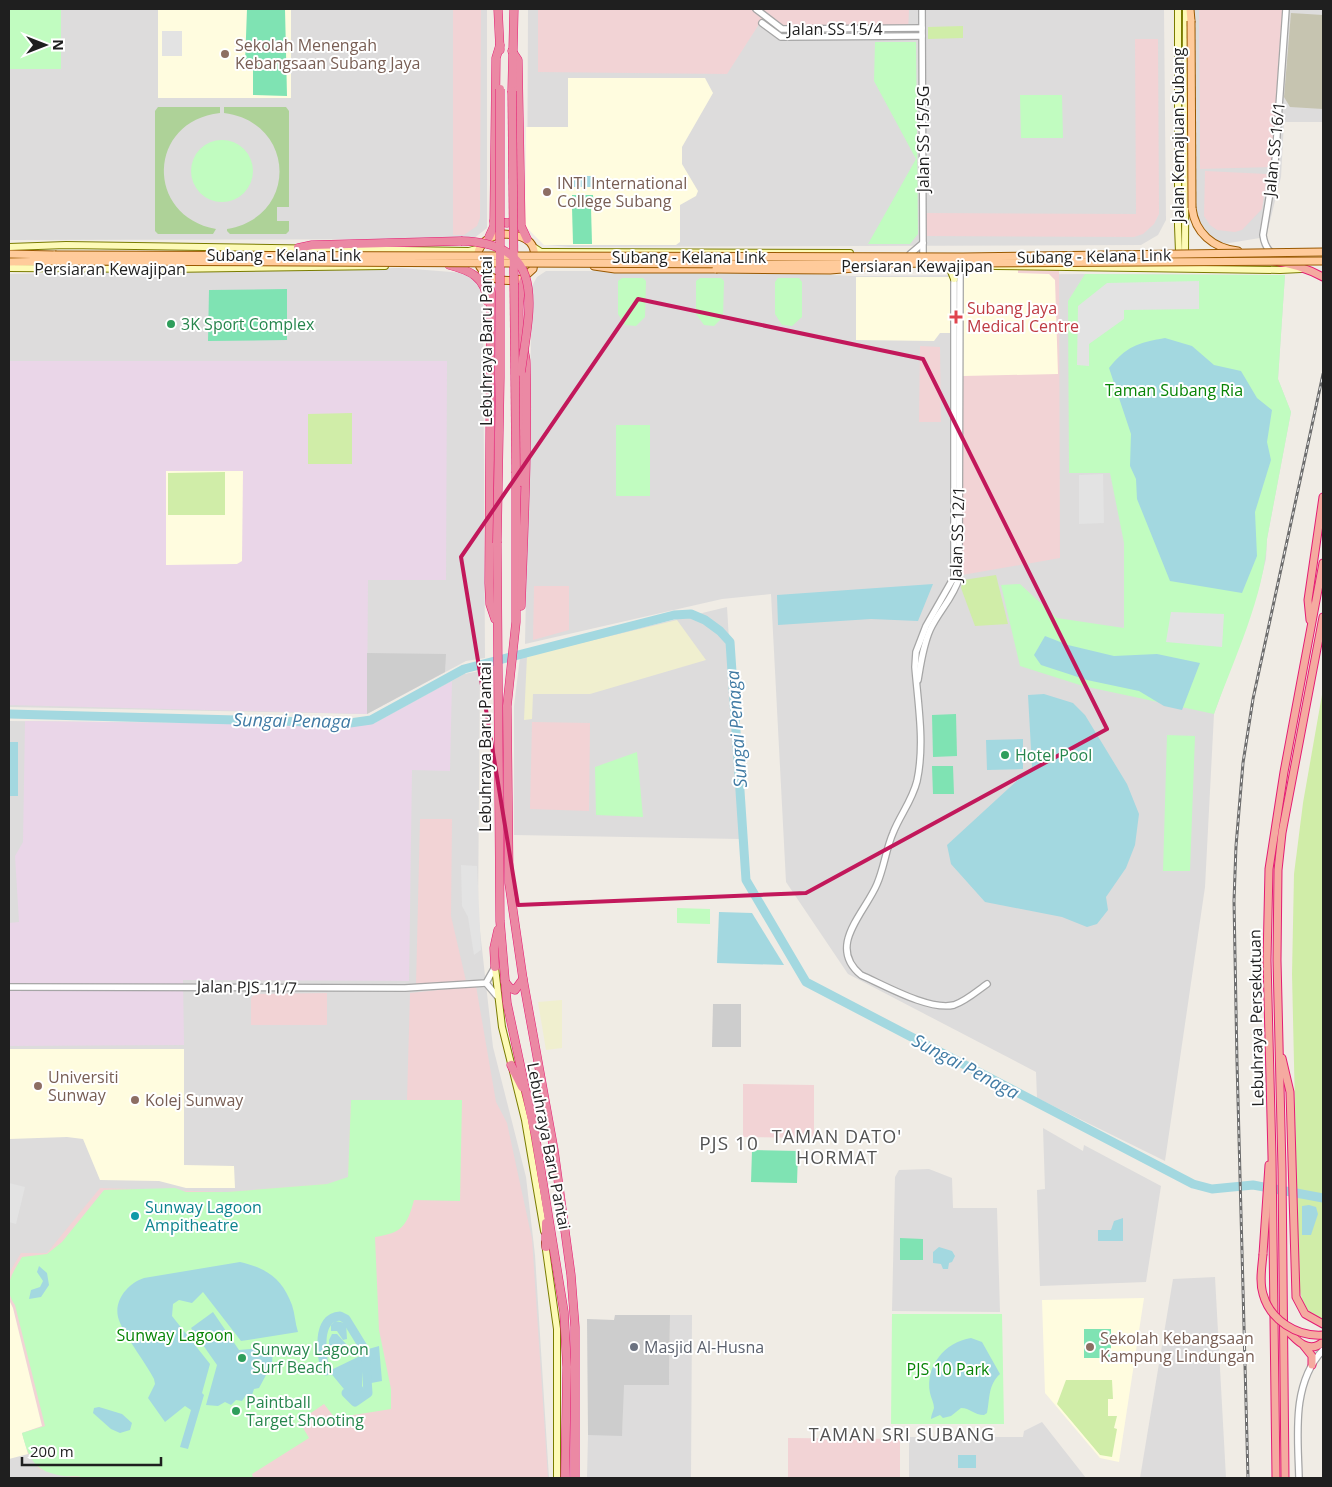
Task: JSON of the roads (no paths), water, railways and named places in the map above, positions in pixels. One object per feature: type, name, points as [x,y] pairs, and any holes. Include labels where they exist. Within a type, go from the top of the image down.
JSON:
[{"type":"highway","name":"Lebuhraya Baru Pantai","points":[[498,9],[500,45],[500,378],[496,543],[500,921],[504,982],[528,1094],[562,1291],[567,1367],[565,1478]]},
{"type":"highway","name":"Lebuhraya Baru Pantai","points":[[514,9],[512,91],[516,622],[508,691],[509,883],[523,979],[554,1150],[571,1275],[575,1327],[575,1478]]},
{"type":"highway","points":[[489,237],[493,232],[494,221],[496,58],[500,45]]},
{"type":"highway","points":[[512,51],[518,60],[521,220],[527,239]]},
{"type":"highway","points":[[494,221],[513,223],[521,220]]},
{"type":"highway","points":[[298,248],[312,244],[461,241],[487,243],[505,251],[514,259],[525,275],[530,295],[521,372],[520,427],[523,521]]},
{"type":"highway","points":[[1185,255],[1259,257],[1301,268],[1323,277]]},
{"type":"highway","points":[[449,265],[467,270],[481,280],[486,292],[487,310],[491,322]]},
{"type":"highway","points":[[486,276],[490,284],[491,308],[489,583],[490,604],[497,624]]},
{"type":"highway","points":[[516,622],[520,608],[523,521],[527,478],[526,361],[520,335],[520,300],[525,278]]},
{"type":"highway","points":[[491,308],[503,292],[513,293],[520,300]]},
{"type":"highway","points":[[1311,628],[1308,600],[1323,497]]},
{"type":"highway","name":"Lebuhraya Persekutuan","points":[[1276,1478],[1268,960],[1269,869],[1284,772],[1323,563]]},
{"type":"highway","name":"Lebuhraya Persekutuan","points":[[1285,1478],[1285,1328],[1279,1048],[1278,870],[1282,834],[1323,617]]},
{"type":"highway","points":[[495,967],[494,948],[500,921]]},
{"type":"highway","points":[[504,982],[515,990],[523,979]]},
{"type":"highway","points":[[1279,1048],[1289,1082],[1296,1297],[1305,1314],[1323,1324]]},
{"type":"highway","points":[[511,1065],[528,1094]]},
{"type":"highway","points":[[1272,1156],[1267,1178],[1261,1278],[1263,1294],[1270,1309],[1282,1322],[1298,1331],[1323,1335]]},
{"type":"highway","points":[[546,1247],[547,1208]]},
{"type":"highway","points":[[1285,1328],[1310,1354],[1312,1365]]},
{"type":"highway","points":[[1304,1346],[1312,1347],[1323,1342]]},
{"type":"main road","name":"Jalan Kemajuan Subang","points":[[1178,9],[1178,235],[1179,254],[1185,255],[1186,9]]},
{"type":"main road","points":[[1190,9],[1193,216],[1199,230],[1215,244],[1232,250],[1261,252]]},
{"type":"main road","points":[[1185,197],[1197,197]]},
{"type":"main road","points":[[512,234],[527,239],[535,248],[533,269],[525,278],[500,280],[486,276],[480,268],[480,248],[489,237],[512,234]]},
{"type":"main road","points":[[1164,258],[1175,250],[1178,235]]},
{"type":"main road","name":"Persiaran Kewajipan","points":[[9,247],[211,247],[469,251],[480,248]]},
{"type":"main road","points":[[191,269],[217,263],[219,258],[218,252],[211,247]]},
{"type":"main road","name":"Persiaran Kewajipan","points":[[535,248],[541,252],[923,254],[1164,258],[1185,255]]},
{"type":"main road","name":"Subang - Kelana Link","points":[[54,258],[972,257],[1170,256],[1261,252],[1323,252]]},
{"type":"main road","points":[[9,254],[54,258]]},
{"type":"main road","points":[[897,254],[959,255],[957,266]]},
{"type":"main road","points":[[1169,268],[1185,255]]},
{"type":"main road","points":[[9,262],[54,258]]},
{"type":"main road","name":"Subang - Kelana Link","points":[[54,258],[926,263]]},
{"type":"main road","points":[[594,266],[615,269],[830,270],[926,263],[1323,261]]},
{"type":"main road","name":"Persiaran Kewajipan","points":[[9,268],[191,269],[469,264],[480,268]]},
{"type":"main road","name":"Persiaran Kewajipan","points":[[533,269],[543,265],[1301,268]]},
{"type":"main road","points":[[944,266],[950,269],[954,279]]},
{"type":"main road","points":[[495,967],[497,996],[511,1065],[525,1120],[546,1247],[557,1329],[557,1478]]},
{"type":"street","name":"Jalan SS 15/4","points":[[756,9],[782,29],[922,28]]},
{"type":"street","name":"Jalan SS 15/5G","points":[[922,9],[923,254]]},
{"type":"street","name":"Jalan SS 16/1","points":[[1286,9],[1275,162],[1263,235],[1264,245],[1269,252],[1301,268]]},
{"type":"street","name":"Jalan SS 15/4","points":[[762,23],[781,37],[922,36]]},
{"type":"street","points":[[910,254],[923,243]]},
{"type":"street","name":"Jalan SS 12/1","points":[[917,689],[916,652],[926,626],[954,577],[954,279],[957,266]]},
{"type":"street","name":"Jalan SS 12/1","points":[[917,689],[922,653],[930,629],[957,587],[959,578],[957,266]]},
{"type":"street","points":[[917,689],[921,760],[916,783],[911,800],[893,832],[876,888],[851,926],[848,955],[853,968],[861,975],[937,1005],[954,1004],[988,984]]},
{"type":"street","points":[[495,967],[486,982],[497,996]]},
{"type":"street","name":"Jalan PJS 11/7","points":[[9,987],[397,988],[486,982]]},
{"type":"street","points":[[1299,1478],[1298,1430],[1302,1389],[1305,1376],[1323,1350]]},
{"type":"water","points":[[572,176],[592,176],[592,187],[572,187]]},
{"type":"water","points":[[1165,338],[1192,346],[1214,365],[1241,371],[1257,398],[1272,410],[1267,442],[1271,460],[1255,512],[1257,556],[1242,593],[1170,581],[1137,499],[1136,479],[1130,466],[1131,434],[1109,368],[1127,350],[1140,344]]},
{"type":"water","points":[[933,584],[918,621],[871,619],[778,625],[777,595]]},
{"type":"water","points":[[1045,636],[1068,645],[1114,656],[1157,654],[1200,663],[1182,710],[1164,706],[1139,691],[1087,680],[1041,665],[1034,655]]},
{"type":"water","points":[[1044,694],[1073,703],[1085,715],[1127,784],[1139,814],[1135,845],[1126,868],[1106,897],[1108,910],[1097,924],[1087,927],[1062,917],[985,902],[951,864],[947,845],[1032,767],[1028,695]]},
{"type":"water","name":"Hotel Pool","points":[[1023,739],[1023,769],[987,770],[986,740]]},
{"type":"water","points":[[9,742],[18,742],[18,796],[9,796]]},
{"type":"water","points":[[719,912],[752,913],[784,965],[717,963]]},
{"type":"water","points":[[1302,1206],[1316,1207],[1318,1214],[1311,1235],[1302,1235]]},
{"type":"water","points":[[1123,1218],[1123,1241],[1098,1241],[1098,1230],[1111,1230],[1114,1221]]},
{"type":"water","points":[[939,1247],[952,1251],[955,1256],[952,1262],[949,1263],[948,1269],[943,1269],[941,1264],[933,1263],[933,1252]]},
{"type":"water","points":[[240,1262],[258,1267],[278,1281],[292,1305],[298,1332],[241,1341],[203,1292],[192,1303],[179,1300],[173,1304],[172,1316],[210,1364],[202,1393],[204,1395],[188,1449],[180,1447],[191,1410],[185,1406],[165,1422],[148,1398],[155,1384],[154,1379],[120,1323],[117,1310],[118,1304],[128,1288],[138,1280]]},
{"type":"water","points":[[39,1266],[47,1273],[49,1285],[41,1297],[29,1299],[31,1290],[40,1287],[43,1281],[37,1272]]},
{"type":"water","name":"Sunway Lagoon Surf Beach","points":[[213,1312],[239,1350],[273,1347],[272,1364],[259,1388],[254,1389],[252,1395],[246,1395],[242,1401],[236,1400],[231,1405],[225,1402],[218,1406],[206,1405],[217,1365],[191,1328]]},
{"type":"water","points":[[335,1321],[346,1323],[347,1339],[343,1340],[337,1331],[331,1331],[331,1325]]},
{"type":"water","points":[[332,1334],[337,1334],[347,1345],[344,1350],[338,1348],[333,1352],[329,1351],[329,1340]]},
{"type":"water","points":[[971,1338],[982,1342],[1000,1374],[991,1387],[987,1413],[981,1415],[961,1408],[951,1416],[943,1418],[940,1415],[931,1419],[934,1404],[929,1383],[934,1365],[945,1350],[953,1344]]},
{"type":"water","points":[[379,1346],[382,1381],[366,1384],[365,1350]]},
{"type":"water","points":[[362,1355],[362,1386],[366,1392],[353,1400],[329,1371]]},
{"type":"water","points":[[99,1407],[122,1414],[132,1423],[130,1430],[120,1433],[111,1429],[93,1413],[94,1408]]},
{"type":"water","points":[[958,1455],[976,1455],[976,1468],[958,1468]]},
{"type":"waterway","name":"Sungai Penaga","points":[[9,714],[350,723],[371,720],[464,669],[674,615],[691,614],[705,620],[720,631],[730,642],[746,880],[806,982],[1193,1184],[1212,1189],[1253,1185],[1323,1198]]},
{"type":"waterway","points":[[326,1371],[322,1347],[324,1330],[332,1318],[340,1316],[346,1319],[365,1350],[368,1393],[355,1402],[346,1393]]},
{"type":"railway","points":[[1248,1478],[1237,1062],[1234,901],[1236,846],[1243,763],[1253,699],[1323,374]]},
{"type":"place","name":"Sekolah Menengah Kebangsaan Subang Jaya","points":[[225,54]]},
{"type":"place","name":"INTI International College Subang","points":[[547,192]]},
{"type":"place","name":"Subang Jaya Medical Centre","points":[[956,317]]},
{"type":"place","name":"3K Sport Complex","points":[[171,324]]},
{"type":"place","name":"Hotel Pool","points":[[1005,755]]},
{"type":"place","name":"Universiti Sunway","points":[[38,1086]]},
{"type":"place","name":"Kolej Sunway","points":[[135,1100]]},
{"type":"place","name":"Sunway Lagoon Ampitheatre","points":[[135,1216]]},
{"type":"place","name":"Masjid Al-Husna","points":[[634,1347]]},
{"type":"place","name":"Sekolah Kebangsaan Kampung Lindungan","points":[[1090,1347]]},
{"type":"place","name":"Sunway Lagoon Surf Beach","points":[[242,1358]]},
{"type":"place","name":"Paintball Target Shooting","points":[[236,1411]]},
{"type":"district","name":"PJS 10","points":[[729,1143]]},
{"type":"district","name":"TAMAN DATO' HORMAT","points":[[837,1146]]},
{"type":"district","name":"TAMAN SRI SUBANG","points":[[902,1434]]},
{"type":"park label","name":"Taman Subang Ria","points":[[1174,390]]},
{"type":"park label","name":"Sunway Lagoon","points":[[175,1335]]},
{"type":"park label","name":"PJS 10 Park","points":[[948,1369]]}]
